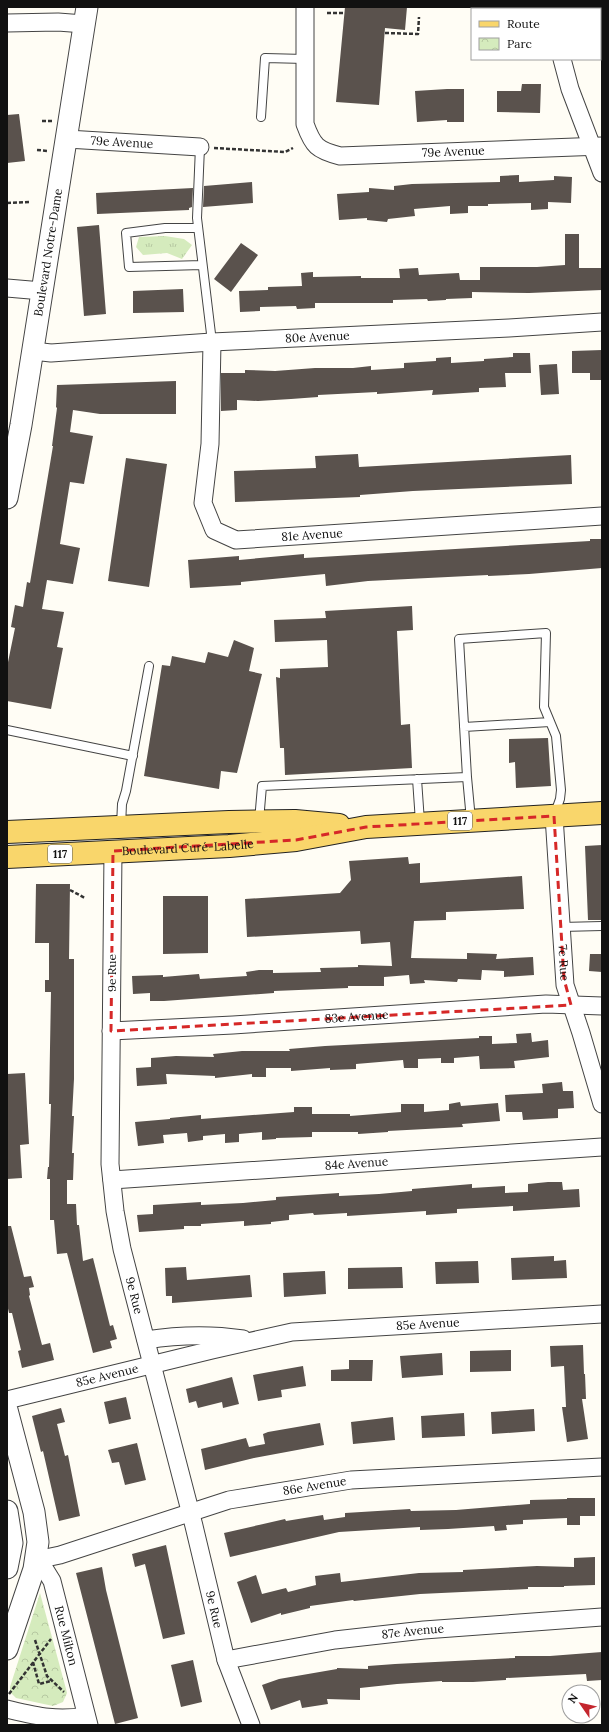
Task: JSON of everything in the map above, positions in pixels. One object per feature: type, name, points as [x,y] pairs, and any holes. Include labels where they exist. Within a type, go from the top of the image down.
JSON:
[{"type":"main road","name":"Boulevard Curé-Labelle","points":[[7,857],[193,848],[296,840],[366,827],[602,813]]},
{"type":"main road","name":"Boulevard Curé-Labelle","points":[[7,832],[121,826],[295,820],[366,827]]},
{"type":"street","points":[[305,7],[305,58]]},
{"type":"street","points":[[7,23],[58,22],[86,16]]},
{"type":"street","name":"Boulevard Notre-Dame","points":[[7,498],[14,443],[33,351],[86,16]]},
{"type":"street","name":"79e Avenue","points":[[305,58],[305,124],[310,139],[322,152],[340,156],[597,146]]},
{"type":"street","points":[[562,60],[570,90],[597,146],[602,173]]},
{"type":"street","name":"79e Avenue","points":[[67,139],[200,147]]},
{"type":"street","points":[[7,288],[42,291]]},
{"type":"street","name":"80e Avenue","points":[[33,351],[50,353],[212,342],[509,328],[602,322]]},
{"type":"street","name":"81e Avenue","points":[[212,342],[210,444],[203,503],[214,530],[236,540],[602,516]]},
{"type":"street","name":"7e Rue","points":[[554,816],[564,979],[602,1104]]},
{"type":"street","name":"9e Rue","points":[[113,851],[110,1156],[115,1211],[122,1249],[226,1660],[251,1725]]},
{"type":"street","name":"83e Avenue","points":[[111,1031],[233,1025],[546,1004],[602,1006]]},
{"type":"street","name":"84e Avenue","points":[[112,1180],[602,1147]]},
{"type":"street","name":"85e Avenue","points":[[7,1400],[255,1340],[310,1330],[602,1314]]},
{"type":"street","name":"85e Avenue","points":[[146,1340],[166,1337],[218,1335],[255,1340]]},
{"type":"street","points":[[7,1410],[36,1521],[38,1542],[36,1560],[7,1649]]},
{"type":"street","name":"86e Avenue","points":[[36,1560],[60,1555],[229,1500],[351,1480],[602,1467]]},
{"type":"street","points":[[7,1511],[12,1543],[7,1568]]},
{"type":"street","name":"Rue Milton","points":[[8,1701],[54,1719],[87,1720],[52,1581],[44,1568],[36,1560]]},
{"type":"street","name":"87e Avenue","points":[[226,1660],[335,1640],[424,1630],[602,1618]]},
{"type":"lane","points":[[261,118],[265,58],[305,58]]},
{"type":"lane","points":[[200,147],[196,218],[212,342]]},
{"type":"lane","points":[[198,228],[165,228],[126,233],[129,267],[202,265]]},
{"type":"lane","points":[[471,821],[459,639],[546,633],[544,707],[556,736],[561,790],[560,799],[554,816]]},
{"type":"lane","points":[[121,826],[122,804],[133,756],[149,666]]},
{"type":"lane","points":[[464,727],[550,722]]},
{"type":"lane","points":[[7,730],[133,756]]},
{"type":"lane","points":[[259,822],[262,786],[467,777]]},
{"type":"lane","points":[[417,779],[420,824]]},
{"type":"lane","points":[[561,927],[602,926]]},
{"type":"path","points":[[327,13],[344,13]]},
{"type":"path","points":[[385,33],[418,34],[419,17]]},
{"type":"path","points":[[42,121],[54,122]]},
{"type":"path","points":[[200,147],[285,152],[293,148]]},
{"type":"path","points":[[37,150],[50,152]]},
{"type":"path","points":[[7,203],[29,202]]},
{"type":"path","points":[[70,890],[85,898]]},
{"type":"path","points":[[8,1701],[33,1662],[54,1635]]},
{"type":"path","points":[[35,1640],[47,1676],[68,1695]]},
{"type":"path","points":[[33,1662],[39,1684],[52,1681]]},
{"type":"highlighted area","points":[[554,816],[564,979],[571,1005],[111,1031],[113,851],[296,840],[366,827]]},
{"type":"green space","points":[[165,236],[184,239],[192,245],[182,259],[167,253],[143,255],[136,247],[139,237]]},
{"type":"green space","points":[[40,1593],[67,1693],[63,1702],[53,1706],[16,1698],[10,1692],[10,1687]]},
{"type":"building","points":[[345,7],[407,7],[405,30],[385,28],[379,105],[336,102]]},
{"type":"building","points":[[522,84],[541,84],[540,113],[497,112],[497,91],[521,91]]},
{"type":"building","points":[[464,89],[464,122],[447,122],[447,120],[417,122],[415,91]]},
{"type":"building","points":[[19,114],[25,161],[7,163],[7,115]]},
{"type":"building","points":[[519,175],[519,182],[554,180],[554,176],[572,177],[571,203],[548,202],[548,209],[531,210],[531,203],[488,204],[488,206],[468,206],[468,213],[450,214],[450,206],[414,209],[415,216],[388,219],[387,222],[367,220],[367,218],[339,220],[337,194],[369,192],[369,188],[394,190],[394,186],[412,184],[500,182],[500,176]]},
{"type":"building","points":[[252,182],[253,203],[203,207],[204,186]]},
{"type":"building","points":[[193,188],[192,207],[189,208],[189,210],[97,214],[96,193]]},
{"type":"building","points":[[99,225],[106,314],[84,316],[77,227]]},
{"type":"building","points":[[565,234],[579,234],[579,268],[602,268],[602,290],[529,293],[472,292],[472,298],[428,301],[427,299],[393,300],[393,303],[315,303],[315,308],[297,309],[296,306],[260,307],[260,311],[240,312],[239,291],[268,290],[268,287],[302,286],[301,273],[313,272],[313,277],[361,276],[361,278],[400,278],[399,269],[418,268],[419,275],[459,273],[460,280],[480,280],[480,267],[537,267],[565,265]]},
{"type":"building","points":[[241,243],[258,255],[231,292],[214,279]]},
{"type":"building","points":[[183,289],[184,312],[133,313],[133,291]]},
{"type":"building","points":[[602,350],[602,380],[590,380],[590,373],[572,373],[572,351]]},
{"type":"building","points":[[513,353],[530,353],[531,373],[505,373],[506,387],[479,388],[479,392],[432,395],[433,390],[377,394],[377,392],[318,395],[318,397],[258,401],[237,400],[237,410],[221,411],[221,373],[245,373],[245,370],[275,371],[371,366],[371,370],[404,368],[404,363],[436,361],[436,358],[451,357],[451,363],[484,361],[484,359],[513,357]]},
{"type":"building","points":[[557,364],[559,394],[541,395],[539,365]]},
{"type":"building","points":[[176,381],[176,414],[100,414],[73,410],[70,432],[93,436],[84,484],[70,482],[60,544],[80,548],[73,584],[47,580],[42,609],[64,612],[57,647],[63,648],[51,709],[7,701],[7,667],[15,628],[11,627],[15,605],[23,607],[27,582],[30,583],[53,446],[57,408],[57,385]]},
{"type":"building","points":[[358,454],[359,467],[571,455],[572,484],[413,491],[360,495],[360,497],[235,502],[234,471],[316,468],[315,456]]},
{"type":"building","points":[[126,458],[167,464],[149,587],[108,581]]},
{"type":"building","points":[[590,539],[602,539],[602,568],[529,574],[368,581],[326,586],[325,574],[241,582],[241,585],[190,588],[188,560],[239,556],[239,560],[304,554],[304,558],[590,541]]},
{"type":"building","points":[[412,606],[413,630],[397,631],[401,725],[410,724],[412,768],[285,775],[284,748],[280,748],[276,677],[280,678],[280,669],[328,667],[327,640],[275,642],[274,620],[326,618],[325,611]]},
{"type":"building","points":[[234,640],[254,648],[249,671],[262,674],[237,773],[221,771],[219,789],[144,776],[162,665],[170,666],[172,656],[205,663],[208,652],[228,657]]},
{"type":"building","points":[[548,738],[551,786],[516,788],[515,762],[509,763],[509,739]]},
{"type":"building","points":[[602,845],[602,920],[588,920],[585,846]]},
{"type":"building","points":[[408,857],[409,864],[420,863],[420,883],[522,876],[524,909],[446,912],[446,920],[414,921],[411,958],[467,959],[467,953],[497,954],[496,959],[533,957],[534,975],[504,977],[504,971],[482,970],[481,980],[458,979],[457,982],[424,980],[425,983],[410,984],[409,975],[384,977],[384,986],[348,986],[348,988],[274,991],[274,993],[164,1001],[150,1001],[150,993],[133,994],[132,976],[163,975],[163,977],[199,974],[200,979],[247,976],[246,972],[259,970],[273,970],[273,973],[321,972],[320,968],[358,967],[358,965],[392,966],[390,942],[361,944],[360,931],[247,937],[245,899],[340,893],[351,880],[349,861]]},
{"type":"building","points":[[36,884],[70,884],[69,959],[74,959],[74,1079],[72,1116],[74,1116],[72,1153],[74,1153],[73,1180],[67,1180],[67,1204],[76,1204],[77,1225],[79,1225],[83,1261],[93,1258],[110,1326],[113,1325],[117,1339],[110,1341],[112,1348],[93,1353],[67,1253],[57,1254],[54,1220],[50,1220],[50,1179],[47,1179],[49,1167],[51,1104],[49,1104],[51,992],[45,992],[45,980],[49,980],[49,943],[35,943]]},
{"type":"building","points":[[163,896],[208,896],[208,953],[163,954]]},
{"type":"building","points":[[590,954],[602,954],[602,972],[589,971]]},
{"type":"building","points":[[531,1033],[532,1042],[548,1040],[549,1057],[514,1061],[515,1068],[480,1069],[479,1056],[454,1058],[454,1063],[441,1063],[441,1058],[418,1059],[418,1068],[404,1068],[403,1060],[356,1064],[356,1069],[330,1070],[330,1068],[291,1071],[291,1068],[266,1068],[266,1077],[252,1077],[252,1074],[215,1078],[215,1076],[166,1074],[167,1084],[137,1086],[136,1068],[151,1067],[151,1058],[176,1056],[214,1057],[213,1054],[242,1051],[290,1051],[289,1049],[479,1038],[479,1036],[492,1036],[492,1044],[517,1043],[516,1034]]},
{"type":"building","points":[[25,1073],[29,1144],[20,1145],[22,1178],[7,1179],[7,1074]]},
{"type":"building","points":[[562,1082],[563,1091],[573,1091],[574,1108],[558,1109],[558,1118],[523,1120],[522,1112],[506,1112],[505,1095],[543,1093],[542,1084]]},
{"type":"building","points":[[460,1102],[461,1106],[498,1103],[500,1121],[462,1124],[463,1127],[358,1134],[358,1132],[312,1132],[312,1137],[262,1140],[262,1132],[239,1134],[239,1142],[225,1143],[225,1134],[203,1136],[203,1140],[188,1142],[187,1133],[163,1135],[164,1143],[138,1146],[135,1122],[201,1115],[201,1119],[294,1112],[294,1107],[312,1107],[312,1114],[350,1114],[350,1116],[401,1112],[401,1104],[424,1104],[424,1112],[449,1110],[449,1104]]},
{"type":"building","points":[[562,1182],[563,1190],[579,1189],[580,1207],[513,1211],[513,1206],[457,1209],[457,1213],[426,1215],[426,1211],[347,1216],[347,1213],[314,1215],[313,1213],[289,1215],[289,1220],[271,1222],[271,1224],[244,1226],[244,1221],[201,1224],[201,1226],[184,1226],[184,1229],[139,1232],[137,1215],[153,1214],[153,1205],[201,1202],[201,1205],[243,1203],[276,1200],[276,1197],[339,1193],[339,1196],[379,1194],[412,1191],[412,1189],[472,1184],[472,1188],[505,1186],[505,1193],[528,1192],[528,1184]]},
{"type":"building","points":[[7,1226],[11,1226],[24,1277],[31,1276],[34,1287],[29,1288],[29,1296],[42,1345],[50,1343],[54,1360],[22,1368],[18,1351],[21,1350],[12,1313],[9,1313],[7,1304]]},
{"type":"building","points":[[554,1256],[554,1261],[566,1260],[567,1278],[512,1280],[511,1258]]},
{"type":"building","points":[[478,1261],[479,1283],[436,1284],[435,1262]]},
{"type":"building","points":[[186,1267],[187,1280],[250,1275],[252,1297],[172,1303],[172,1296],[166,1296],[165,1268]]},
{"type":"building","points":[[402,1267],[403,1288],[348,1289],[348,1268]]},
{"type":"building","points":[[325,1271],[326,1294],[284,1297],[283,1273]]},
{"type":"building","points":[[583,1345],[586,1399],[582,1399],[588,1439],[567,1442],[562,1407],[566,1407],[564,1366],[551,1367],[550,1346]]},
{"type":"building","points":[[511,1350],[511,1371],[470,1372],[470,1351]]},
{"type":"building","points":[[442,1353],[443,1375],[402,1378],[400,1356]]},
{"type":"building","points":[[349,1360],[373,1360],[372,1381],[331,1381],[331,1370],[349,1369]]},
{"type":"building","points":[[303,1366],[306,1386],[281,1390],[282,1397],[258,1401],[253,1375]]},
{"type":"building","points":[[232,1377],[239,1404],[223,1408],[222,1402],[198,1408],[196,1401],[189,1403],[186,1389]]},
{"type":"building","points":[[126,1397],[131,1419],[109,1424],[104,1402]]},
{"type":"building","points":[[61,1408],[65,1422],[57,1424],[65,1456],[68,1455],[80,1516],[59,1521],[43,1451],[41,1452],[32,1416]]},
{"type":"building","points":[[534,1409],[535,1431],[492,1434],[491,1412]]},
{"type":"building","points":[[464,1413],[465,1436],[422,1438],[421,1416]]},
{"type":"building","points":[[393,1417],[395,1440],[353,1444],[351,1422]]},
{"type":"building","points":[[320,1423],[324,1445],[254,1458],[205,1470],[201,1449],[246,1438],[249,1447],[265,1444],[263,1434],[268,1432]]},
{"type":"building","points":[[137,1443],[146,1480],[125,1485],[119,1462],[112,1463],[108,1450]]},
{"type":"building","points":[[595,1498],[595,1516],[580,1516],[580,1525],[567,1525],[567,1518],[523,1520],[523,1524],[506,1525],[507,1530],[495,1531],[494,1526],[420,1530],[420,1527],[339,1532],[230,1557],[224,1533],[285,1519],[286,1521],[323,1515],[324,1520],[345,1517],[345,1513],[410,1509],[411,1511],[456,1510],[530,1504],[530,1500]]},
{"type":"building","points":[[166,1545],[185,1634],[163,1639],[145,1564],[135,1567],[132,1554]]},
{"type":"building","points":[[595,1557],[595,1585],[528,1587],[528,1589],[420,1594],[353,1600],[310,1606],[310,1608],[281,1615],[281,1613],[251,1623],[237,1582],[256,1575],[262,1594],[286,1588],[288,1592],[316,1585],[315,1576],[340,1573],[341,1582],[419,1573],[463,1572],[463,1570],[537,1566],[574,1567],[574,1558]]},
{"type":"building","points":[[102,1567],[106,1590],[138,1718],[115,1724],[76,1573]]},
{"type":"building","points":[[602,1652],[602,1680],[587,1681],[586,1674],[506,1678],[506,1680],[473,1682],[442,1681],[397,1684],[360,1688],[360,1700],[327,1699],[328,1704],[302,1708],[300,1700],[271,1710],[262,1685],[279,1679],[337,1668],[368,1669],[368,1666],[395,1664]]},
{"type":"building","points":[[193,1660],[202,1702],[181,1707],[171,1665]]}]
